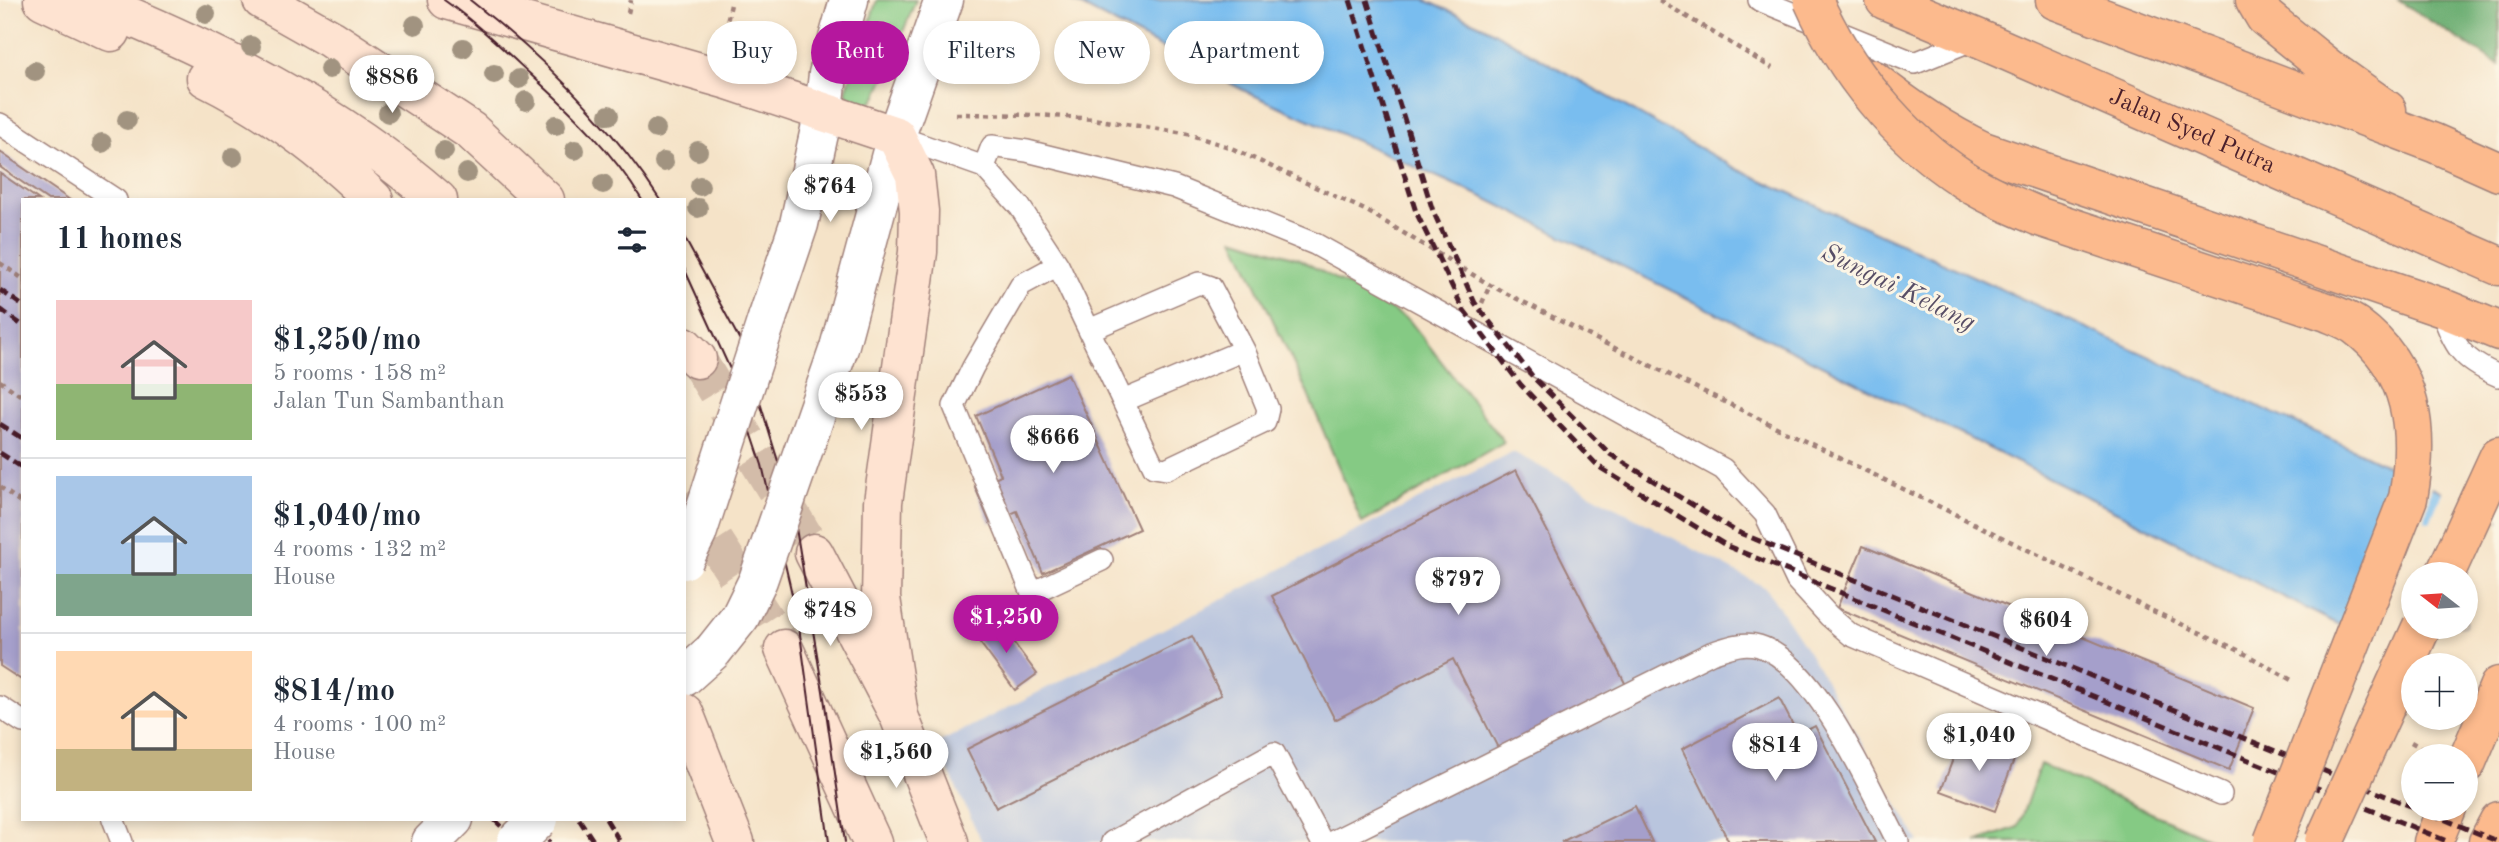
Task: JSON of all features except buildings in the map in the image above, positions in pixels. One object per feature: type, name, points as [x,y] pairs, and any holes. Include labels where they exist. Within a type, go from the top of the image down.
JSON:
[{"type":"main road","points":[[43,0],[219,85],[276,119],[332,161],[372,198]]},
{"type":"main road","points":[[90,0],[178,36],[281,89],[369,143],[436,198]]},
{"type":"main road","points":[[262,0],[331,39],[471,131],[542,198]]},
{"type":"main road","points":[[447,0],[728,80],[896,136],[915,175],[919,211],[918,252],[883,502],[881,598],[899,716]]},
{"type":"main road","name":"Jalan Syed Putra","points":[[1885,0],[2499,266]]},
{"type":"main road","points":[[2055,0],[2434,143],[2499,172]]},
{"type":"main road","points":[[2255,0],[2264,17],[2328,68],[2434,143]]},
{"type":"main road","points":[[1820,17],[1868,77],[1908,109],[1946,133],[1983,151],[2440,307],[2499,331]]},
{"type":"main road","points":[[1820,17],[1863,84],[1898,124],[1929,154],[1963,179],[2002,201],[2040,217],[2327,312],[2354,324],[2374,341],[2391,362],[2406,393],[2414,425],[2414,464],[2408,498],[2273,842]]},
{"type":"main road","points":[[2450,562],[2499,456]]},
{"type":"main road","points":[[814,554],[899,716],[949,842]]},
{"type":"main road","points":[[2324,842],[2415,639]]},
{"type":"main road","points":[[783,649],[872,842]]},
{"type":"main road","points":[[2474,744],[2499,686]]},
{"type":"main road","points":[[686,718],[735,842]]},
{"type":"main road","points":[[2433,842],[2442,821]]},
{"type":"main road","points":[[2488,842],[2499,821]]},
{"type":"street","points":[[686,556],[697,534],[799,224],[824,111],[832,54],[849,0]]},
{"type":"street","points":[[686,675],[713,651],[740,617],[758,580],[839,348],[896,136],[944,0]]},
{"type":"street","points":[[431,842],[452,821]]},
{"type":"street","points":[[516,842],[537,821]]},
{"type":"lane","points":[[1759,0],[1915,63],[1977,38]]},
{"type":"lane","points":[[0,124],[114,198]]},
{"type":"lane","points":[[896,136],[984,167],[1020,207],[1058,265],[1154,467],[1166,469],[1265,422],[1268,409],[1244,350],[1211,287],[1199,283],[1089,330]]},
{"type":"lane","points":[[984,167],[992,146],[1027,151],[1174,187],[1315,244],[1723,469],[1765,514],[1797,581],[1829,616],[1851,635],[2221,794]]},
{"type":"lane","points":[[1058,265],[1021,285],[973,367],[954,406],[1032,593],[1102,560]]},
{"type":"lane","points":[[2440,307],[2453,341],[2474,366],[2499,376]]},
{"type":"lane","points":[[1123,401],[1244,350]]},
{"type":"lane","points":[[1332,842],[1711,653],[1742,644],[1760,646],[1785,662],[1815,692],[1833,720],[1898,842]]},
{"type":"lane","points":[[0,707],[21,721]]},
{"type":"lane","points":[[1112,842],[1274,753],[1322,842]]},
{"type":"lane","points":[[114,821],[121,842]]},
{"type":"path","points":[[727,21],[732,0]]},
{"type":"path","points":[[1659,0],[1772,68]]},
{"type":"path","points":[[956,114],[1093,119],[1184,133],[1229,147],[1367,211],[1490,285],[1579,330],[1832,456],[2240,651],[2302,686]]},
{"type":"path","points":[[0,263],[21,278]]},
{"type":"path","points":[[0,381],[21,396]]},
{"type":"path","points":[[0,487],[21,503]]},
{"type":"path","points":[[2403,738],[2414,744]]},
{"type":"shaded area","points":[[1513,452],[1766,588],[1813,659],[1919,842],[982,842],[936,744]]},
{"type":"green space","points":[[877,0],[916,0],[907,21],[870,21]]},
{"type":"green space","points":[[2398,0],[2499,0],[2499,65]]},
{"type":"green space","points":[[848,84],[882,84],[877,96],[862,106],[850,104],[846,91]]},
{"type":"green space","points":[[1234,238],[1299,259],[1409,320],[1504,442],[1362,523],[1307,392]]},
{"type":"green space","points":[[2040,764],[2217,842],[1976,842],[2018,827]]},
{"type":"water","name":"Sungai Kelang","points":[[1070,0],[1425,0],[1483,26],[1735,168],[2357,451],[2499,519],[2478,612],[2478,562],[2401,562],[2401,639],[2472,639],[2469,653],[2404,653],[2327,619],[1485,198],[1232,84],[1324,84],[1324,21],[1164,21],[1164,49],[1150,42],[1150,21],[1110,21]]},
{"type":"pier","points":[[2394,465],[2432,483],[2425,520],[2430,521],[2444,489],[2499,516],[2499,699],[2478,689],[2478,653],[2401,653],[2401,656],[2346,631],[2392,498]]},
{"type":"tunnel","points":[[697,359],[814,553]]},
{"type":"tunnel","points":[[686,497],[784,649]]},
{"type":"tram line","points":[[444,0],[467,17],[576,118],[618,165],[641,198]]},
{"type":"tram line","points":[[470,0],[523,44],[597,117],[659,198]]},
{"type":"tram line","points":[[686,241],[742,344],[793,510],[845,842]]},
{"type":"tram line","points":[[686,272],[730,369],[762,465],[798,620],[829,842]]},
{"type":"railway","points":[[1350,0],[1416,212],[1463,309],[1521,385],[1599,467],[1727,546],[2449,842]]},
{"type":"railway","points":[[1367,0],[1433,211],[1475,303],[1533,377],[1610,454],[1735,531],[2401,802]]},
{"type":"railway","points":[[0,290],[21,305]]},
{"type":"railway","points":[[0,309],[21,325]]},
{"type":"railway","points":[[0,424],[21,438]]},
{"type":"railway","points":[[0,453],[21,467]]},
{"type":"railway","points":[[496,821],[517,842]]},
{"type":"railway","points":[[529,821],[550,842]]},
{"type":"railway","points":[[580,821],[594,842]]},
{"type":"railway","points":[[607,821],[620,842]]},
{"type":"railway","points":[[2448,821],[2499,842]]}]
